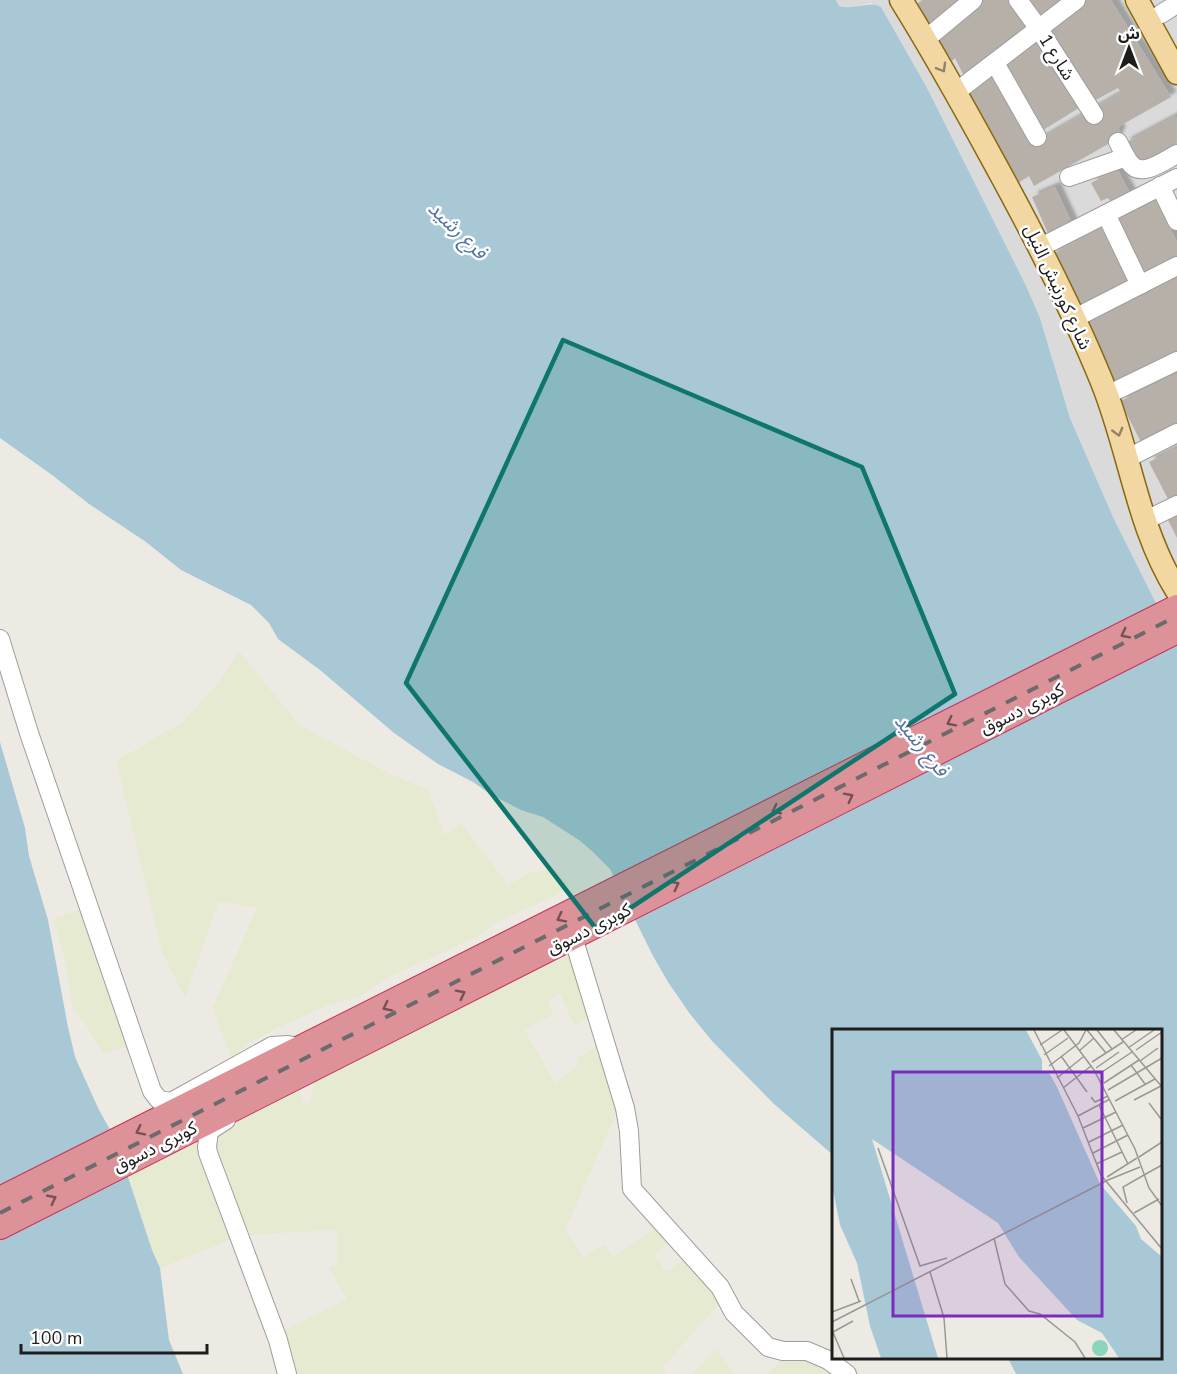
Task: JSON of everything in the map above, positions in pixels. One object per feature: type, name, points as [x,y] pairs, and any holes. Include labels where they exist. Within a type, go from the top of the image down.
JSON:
[{"type":"highway","name":"كوبرى دسوق","points":[[0,1200],[253,1086],[338,1055],[573,937],[618,902],[1177,608]]},
{"type":"highway","name":"كوبرى دسوق","points":[[0,1226],[253,1086],[304,1049],[618,902],[1177,630]]},
{"type":"main road","name":"شارع كورنيش النيل","points":[[901,0],[926,39],[1041,247],[1107,395],[1144,521],[1156,551],[1177,591]]},
{"type":"main road","points":[[1137,0],[1177,73]]},
{"type":"main road","points":[[1164,6],[1177,41]]},
{"type":"street","points":[[926,39],[973,0]]},
{"type":"street","name":"شارع 1","points":[[1018,0],[1040,29],[1094,116]]},
{"type":"street","points":[[956,92],[1076,0]]},
{"type":"street","points":[[995,63],[1037,137]]},
{"type":"street","points":[[1068,177],[1122,149],[1131,165],[1138,170],[1147,169],[1177,154]]},
{"type":"street","points":[[1041,247],[1177,178]]},
{"type":"street","points":[[1160,186],[1177,221]]},
{"type":"street","points":[[1106,214],[1140,285]]},
{"type":"street","points":[[1073,319],[1177,266]]},
{"type":"street","points":[[1107,395],[1177,361]]},
{"type":"street","points":[[1126,459],[1177,433]]},
{"type":"street","points":[[1144,521],[1177,505]]},
{"type":"street","points":[[0,639],[29,734],[152,1091],[159,1100],[171,1102],[272,1046],[304,1049]]},
{"type":"street","points":[[573,937],[627,1118],[632,1189],[720,1287],[734,1313],[768,1347],[783,1351],[807,1351],[828,1360],[847,1374]]},
{"type":"street","points":[[287,1374],[278,1340],[208,1153],[208,1135],[213,1127],[230,1118],[332,1070],[338,1055]]},
{"type":"highlighted area","points":[[563,340],[862,467],[955,694],[597,930],[406,683]]},
{"type":"shaded area","points":[[836,0],[1177,0],[1177,637],[1155,601],[1113,517],[1070,418],[1040,318],[926,86],[881,7],[870,3],[847,9],[839,6]]},
{"type":"green space","points":[[239,651],[299,725],[390,774],[427,789],[445,835],[461,823],[508,885],[529,873],[555,869],[571,885],[554,896],[495,923],[479,936],[389,977],[358,997],[328,1005],[273,1030],[250,1042],[231,1058],[213,1007],[257,908],[219,901],[185,997],[162,952],[116,761],[183,722],[219,682]]},
{"type":"green space","points":[[89,907],[133,1044],[104,1054],[84,1022],[73,1010],[66,963],[53,919]]},
{"type":"green space","points":[[570,949],[595,1014],[574,1025],[560,993],[548,1001],[553,1015],[524,1029],[555,1083],[579,1064],[576,1059],[602,1042],[620,1105],[565,1230],[583,1257],[605,1245],[613,1257],[664,1222],[675,1238],[654,1253],[666,1272],[693,1253],[730,1291],[662,1368],[666,1374],[292,1374],[281,1332],[347,1299],[329,1268],[337,1265],[337,1230],[242,1235],[212,1137],[214,1133],[300,1091],[304,1104],[310,1102],[314,1081],[363,1060],[361,1052]]},
{"type":"green space","points":[[193,1132],[234,1238],[160,1268],[127,1174]]},
{"type":"green space","points":[[796,1348],[836,1369],[831,1374],[767,1374]]},
{"type":"green space","points":[[715,1349],[735,1374],[693,1374]]},
{"type":"water","name":"فرع رشيد","points":[[0,0],[836,0],[839,6],[845,7],[876,5],[881,7],[926,86],[1026,286],[1040,318],[1070,418],[1113,517],[1155,601],[1177,637],[1177,1374],[1016,1374],[1008,1359],[1162,1359],[1162,1029],[832,1029],[832,1154],[774,1104],[712,1041],[690,1014],[653,956],[610,869],[593,852],[579,840],[543,817],[521,810],[438,764],[394,733],[320,670],[278,639],[269,623],[251,605],[181,570],[146,542],[89,504],[0,438]]},
{"type":"water","points":[[0,742],[48,920],[75,1057],[112,1133],[160,1268],[169,1340],[183,1374],[0,1374]]},
{"type":"building","points":[[923,0],[965,0],[930,28],[915,5]]},
{"type":"building","points":[[980,0],[1009,0],[1033,30],[965,78],[955,58],[952,61],[936,39]]},
{"type":"building","points":[[1022,0],[1071,0],[1040,23]]},
{"type":"building","points":[[1086,0],[1111,0],[1171,97],[1118,127],[1120,132],[1117,139],[1034,186],[1029,176],[1018,183],[965,93],[995,72],[1037,141],[1121,93],[1118,88],[1090,103],[1043,34]]},
{"type":"building","points":[[1039,39],[1082,106],[1040,132],[1003,67]]},
{"type":"building","points":[[1176,116],[1177,150],[1174,145],[1138,165],[1125,143]]},
{"type":"building","points":[[1117,169],[1131,195],[1113,205],[1108,198],[1101,201],[1091,183]]},
{"type":"building","points":[[1055,187],[1074,228],[1050,238],[1032,197]]},
{"type":"building","points":[[1155,198],[1177,242],[1177,264],[1143,281],[1114,221]]},
{"type":"building","points":[[1103,226],[1134,286],[1079,314],[1051,255]]},
{"type":"building","points":[[1177,275],[1177,356],[1115,387],[1083,322]]},
{"type":"building","points":[[1177,374],[1177,431],[1144,448],[1120,401]]},
{"type":"building","points":[[1177,448],[1177,502],[1171,505],[1149,462]]},
{"type":"building","points":[[1177,513],[1177,538],[1167,518]]},
{"type":"railway","points":[[0,1213],[1177,616]]}]
